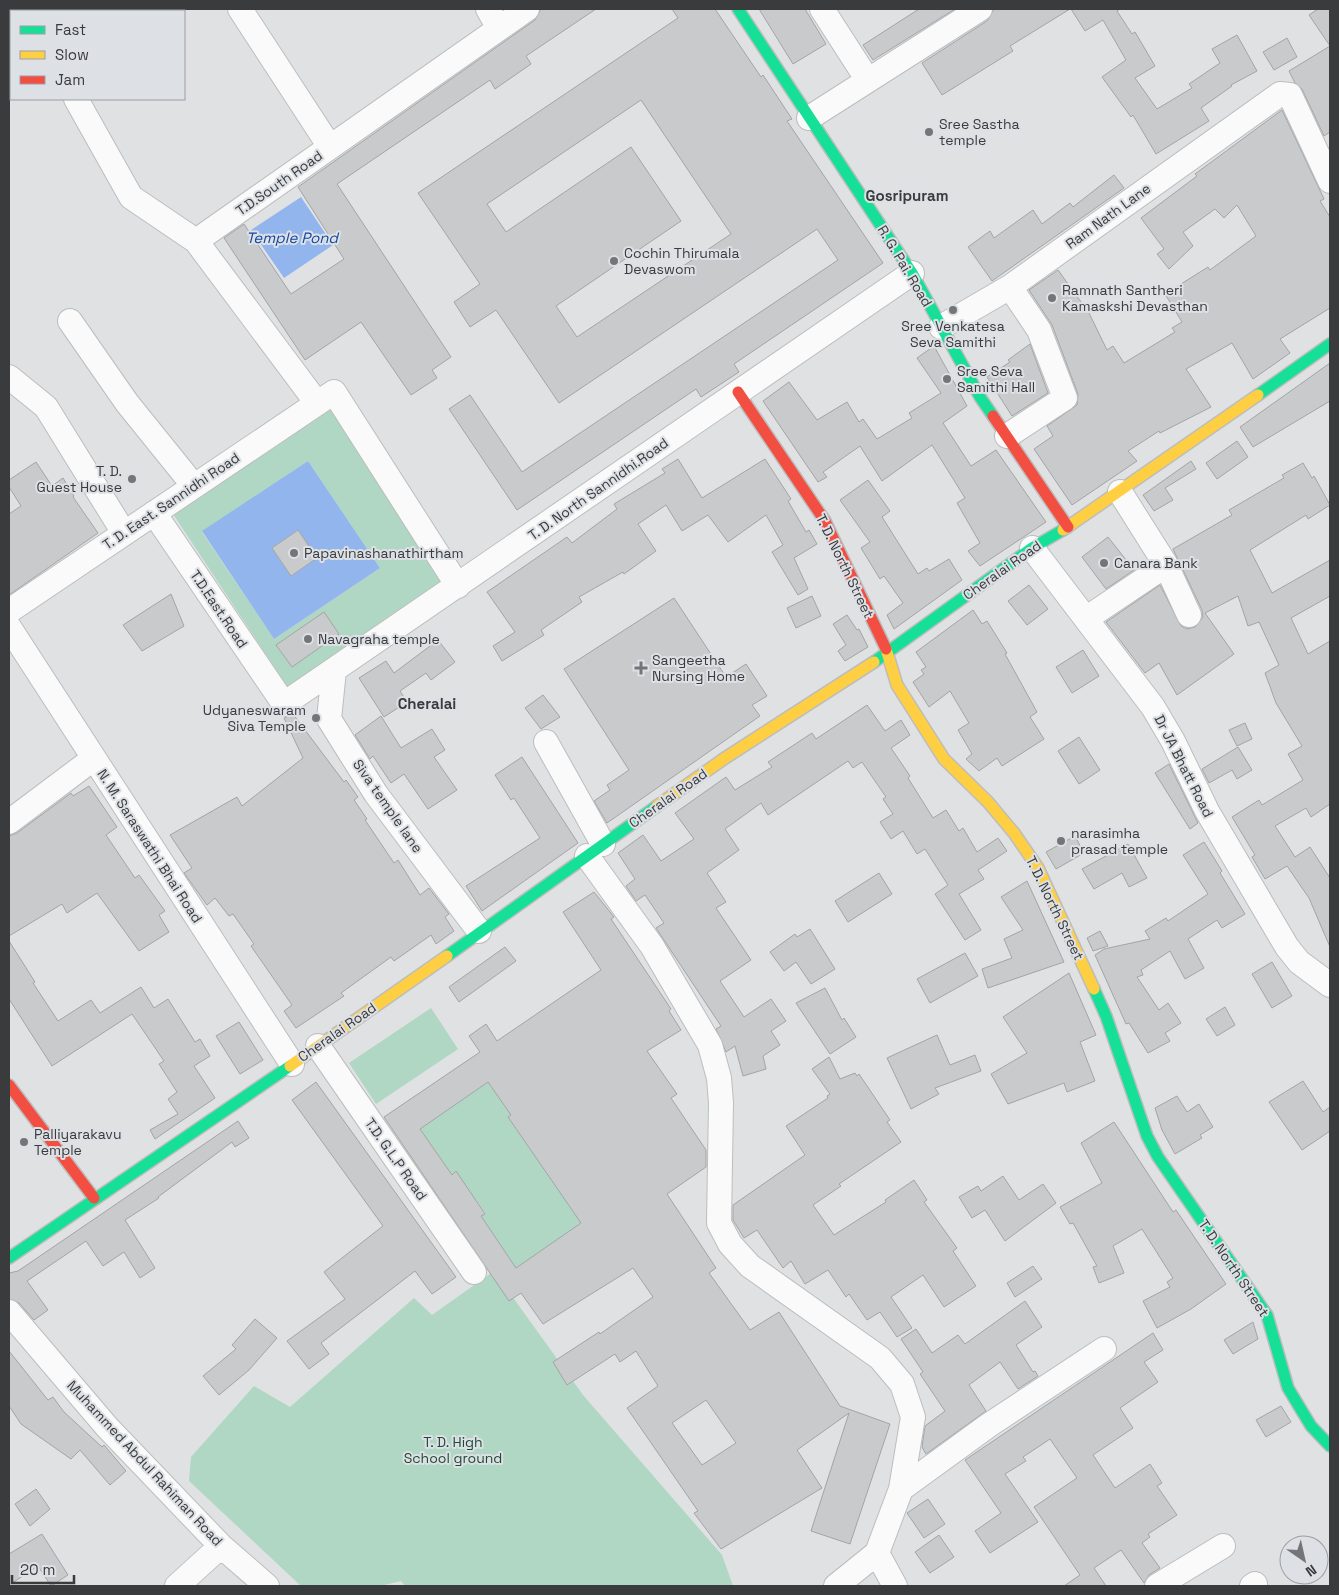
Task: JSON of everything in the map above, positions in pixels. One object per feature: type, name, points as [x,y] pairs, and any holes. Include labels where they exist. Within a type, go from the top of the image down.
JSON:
[{"type":"street","points":[[240,9],[330,147]]},
{"type":"street","name":"T.D.South Road","points":[[196,240],[330,147],[493,18],[527,9]]},
{"type":"street","name":"R. G. Pai. Road","points":[[738,9],[912,273],[980,397],[1068,527]]},
{"type":"street","points":[[822,9],[867,80]]},
{"type":"street","points":[[809,118],[980,9]]},
{"type":"street","name":"Ram Nath Lane","points":[[1010,287],[1280,94],[1290,95],[1330,181]]},
{"type":"street","points":[[77,100],[131,197],[196,240],[325,397],[458,586]]},
{"type":"street","name":"T. D. North Sannidhi.Road","points":[[284,704],[912,273]]},
{"type":"street","points":[[940,327],[1010,287],[1039,330],[1066,398],[1007,436]]},
{"type":"street","points":[[70,321],[127,403],[194,486]]},
{"type":"street","name":"Cheralai Road","points":[[9,1258],[318,1046],[733,753],[848,676],[888,653],[1032,548],[1068,527],[1120,492],[1330,344]]},
{"type":"street","points":[[9,377],[46,407],[124,533]]},
{"type":"street","name":"T. D. North Street","points":[[738,392],[825,521],[888,653],[897,685],[944,759],[988,802],[1038,868],[1106,1016],[1135,1096],[1147,1136],[1158,1157],[1267,1315],[1288,1388],[1311,1426],[1330,1446]]},
{"type":"street","name":"T. D. East. Sannidhi Road","points":[[9,611],[325,397]]},
{"type":"street","points":[[1120,492],[1166,565],[1190,614]]},
{"type":"street","name":"T.D.East.Road","points":[[154,513],[284,704]]},
{"type":"street","name":"Dr JA Bhatt Road","points":[[1032,548],[1087,618],[1163,724],[1207,811],[1287,947],[1299,962],[1330,984]]},
{"type":"street","points":[[1087,618],[1166,565]]},
{"type":"street","name":"N. M. Saraswathi Bhai Road","points":[[9,627],[292,1064]]},
{"type":"street","name":"Siva temple lane","points":[[334,670],[329,719],[376,794],[479,931]]},
{"type":"street","points":[[546,742],[595,850],[710,1045],[719,1078],[721,1103],[719,1223],[730,1244],[750,1266],[880,1358],[902,1384],[914,1417],[901,1489],[877,1553],[836,1586]]},
{"type":"street","points":[[9,822],[93,759]]},
{"type":"street","name":"T.D. G.L.P Road","points":[[318,1046],[474,1272]]},
{"type":"street","points":[[9,1085],[94,1198]]},
{"type":"street","name":"Muhammed Abdul Rahiman Road","points":[[9,1312],[107,1427],[221,1546],[267,1586]]},
{"type":"street","points":[[901,1489],[989,1425],[1104,1349]]},
{"type":"street","points":[[177,1586],[221,1546]]},
{"type":"street","points":[[1157,1586],[1223,1546]]},
{"type":"street","points":[[877,1553],[895,1586]]},
{"type":"green space","points":[[333,404],[451,582],[289,689],[171,511]],"holes":[[[308,461],[380,568],[274,639],[202,532]],[[324,612],[339,634],[292,667],[276,645]]]},
{"type":"green space","points":[[431,1008],[458,1049],[376,1104],[349,1063]]},
{"type":"green space","points":[[488,1082],[511,1115],[508,1117],[568,1204],[584,1221],[516,1268],[481,1216],[485,1213],[456,1172],[452,1175],[420,1129]]},
{"type":"green space","name":"T. D. High School ground","points":[[494,1271],[583,1395],[722,1555],[733,1586],[405,1586],[401,1581],[380,1586],[301,1586],[189,1481],[191,1457],[254,1386],[290,1407],[414,1298],[432,1315]]},
{"type":"water","name":"Temple Pond","points":[[301,197],[333,245],[284,278],[251,230]]},
{"type":"water","points":[[308,461],[380,568],[274,639],[202,531]],"holes":[[[298,530],[317,558],[291,576],[272,548]]]},
{"type":"building","points":[[541,9],[596,9],[526,56],[531,64],[495,89],[490,80],[337,184],[451,357],[432,370],[437,378],[411,395],[361,322],[305,360],[224,238],[244,224],[291,294],[344,259],[298,187],[535,20]]},
{"type":"building","points":[[672,9],[715,9],[761,77],[763,75],[792,119],[787,121],[883,263],[734,364],[739,372],[701,397],[696,389],[517,510],[449,409],[470,395],[522,472],[838,260],[817,229],[559,403],[496,310],[470,327],[454,302],[480,284],[418,193],[678,18]],"holes":[[[641,100],[731,234],[577,337],[556,306],[681,221],[631,147],[506,232],[487,204]]]},
{"type":"building","points":[[759,9],[805,9],[826,44],[793,64]]},
{"type":"building","points":[[919,9],[955,9],[873,60],[863,45]]},
{"type":"building","points":[[994,9],[1070,9],[1010,46],[1013,51],[942,95],[922,63],[987,21]]},
{"type":"building","points":[[1071,9],[1120,9],[1117,11],[1132,34],[1135,32],[1155,66],[1135,78],[1157,109],[1192,88],[1189,84],[1220,63],[1212,49],[1237,35],[1257,71],[1231,85],[1201,108],[1209,121],[1156,154],[1133,115],[1131,117],[1102,77],[1126,60],[1103,20],[1085,31]]},
{"type":"building","points":[[1318,9],[1330,9],[1330,46],[1309,15]]},
{"type":"building","points":[[1287,38],[1297,57],[1274,70],[1263,52]]},
{"type":"building","points":[[1330,46],[1330,132],[1324,136],[1302,89],[1295,83],[1289,71]]},
{"type":"building","points":[[1282,110],[1324,199],[1320,201],[1330,217],[1330,308],[1280,339],[1290,353],[1253,379],[1232,343],[1186,369],[1211,407],[1160,433],[1159,431],[1128,451],[1137,461],[1072,505],[1034,449],[1053,436],[1047,426],[1077,405],[1078,394],[1052,325],[1029,290],[1058,270],[1089,313],[1107,350],[1113,346],[1124,363],[1175,332],[1172,328],[1182,322],[1165,294],[1208,267],[1210,270],[1256,236],[1237,205],[1224,218],[1215,209],[1183,232],[1193,246],[1169,269],[1157,254],[1164,249],[1141,218],[1197,176],[1195,174]]},
{"type":"building","points":[[1114,175],[1124,188],[992,281],[968,247],[990,231],[994,238],[1033,210],[1042,224],[1070,203],[1073,207]]},
{"type":"building","points":[[1030,344],[1048,393],[1012,416],[987,377],[1010,362],[1008,360]]},
{"type":"building","points":[[934,346],[967,406],[943,423],[971,466],[996,450],[1046,522],[980,566],[968,551],[980,543],[957,503],[965,498],[932,445],[882,481],[860,446],[823,472],[827,477],[818,482],[763,401],[789,382],[817,420],[847,402],[859,422],[863,419],[877,439],[912,418],[909,413],[941,393],[917,358]]},
{"type":"building","points":[[1330,363],[1330,401],[1253,447],[1240,427]]},
{"type":"building","points":[[1237,441],[1248,457],[1217,479],[1206,463]]},
{"type":"building","points":[[678,459],[702,498],[765,459],[791,499],[788,501],[806,532],[809,530],[817,544],[794,558],[808,589],[798,595],[772,552],[783,545],[766,515],[728,542],[708,515],[682,531],[666,505],[638,524],[656,551],[624,574],[623,572],[579,597],[582,602],[541,630],[544,635],[502,661],[493,646],[515,632],[487,592],[567,537],[572,543],[617,509],[614,504],[665,473],[662,469]]},
{"type":"building","points":[[1191,461],[1196,469],[1165,488],[1173,500],[1154,511],[1143,495]]},
{"type":"building","points":[[36,462],[52,486],[63,478],[73,497],[98,533],[9,595],[9,514],[21,506],[9,487],[9,480]]},
{"type":"building","points":[[1303,463],[1312,478],[1314,476],[1330,505],[1308,519],[1306,515],[1250,550],[1272,593],[1330,560],[1330,596],[1291,618],[1308,654],[1330,641],[1330,804],[1311,817],[1306,808],[1275,826],[1295,857],[1310,847],[1330,878],[1330,947],[1309,898],[1287,866],[1265,879],[1252,857],[1255,855],[1232,817],[1259,800],[1262,805],[1303,780],[1288,754],[1302,746],[1276,703],[1265,673],[1279,665],[1259,622],[1248,626],[1238,596],[1205,613],[1234,654],[1177,695],[1159,663],[1145,673],[1106,622],[1160,585],[1181,626],[1187,629],[1195,627],[1203,617],[1202,610],[1173,549],[1232,515],[1229,510],[1284,478],[1282,475]]},
{"type":"building","points":[[868,480],[890,511],[882,517],[918,574],[927,568],[929,571],[949,559],[962,580],[894,629],[887,615],[903,603],[884,576],[880,579],[861,548],[870,542],[840,500]]},
{"type":"building","name":"Papavinashanathirtham","points":[[298,530],[317,558],[291,576],[272,548]]},
{"type":"building","points":[[1108,537],[1134,570],[1106,589],[1082,557]]},
{"type":"building","points":[[1029,585],[1048,609],[1027,625],[1008,601]]},
{"type":"building","points":[[171,594],[184,626],[142,651],[123,625]]},
{"type":"building","points":[[812,596],[821,616],[796,628],[787,608]]},
{"type":"building","points":[[674,598],[726,677],[746,664],[767,696],[752,705],[760,716],[607,823],[594,801],[610,790],[607,785],[629,770],[564,669]]},
{"type":"building","points":[[973,610],[982,624],[987,621],[1007,653],[1005,654],[1037,712],[1030,717],[1044,739],[1002,766],[997,758],[979,771],[966,759],[972,754],[958,730],[969,723],[950,691],[929,707],[913,682],[924,674],[921,670],[926,667],[916,652]]},
{"type":"building","name":"Navagraha temple","points":[[324,612],[339,634],[292,667],[276,645]]},
{"type":"building","points":[[847,615],[857,630],[859,629],[868,647],[845,661],[838,651],[846,645],[833,624]]},
{"type":"building","points":[[438,640],[455,662],[431,680],[426,673],[400,691],[407,702],[384,717],[359,678],[386,661],[394,673]]},
{"type":"building","points":[[1083,650],[1099,676],[1072,693],[1056,667]]},
{"type":"building","points":[[543,695],[560,717],[541,729],[525,708]]},
{"type":"building","points":[[867,705],[885,731],[901,720],[910,735],[891,748],[910,776],[908,778],[933,818],[946,810],[959,831],[963,828],[977,852],[998,838],[1007,851],[978,870],[984,879],[959,894],[981,930],[965,940],[935,894],[948,885],[925,849],[917,854],[903,831],[891,839],[880,822],[893,814],[883,799],[886,797],[862,762],[853,768],[848,761],[768,815],[761,803],[725,829],[739,850],[707,873],[726,902],[716,908],[751,960],[720,981],[744,1017],[771,999],[786,1021],[771,1031],[780,1045],[763,1056],[766,1069],[743,1076],[735,1046],[726,1052],[716,1029],[721,1026],[656,928],[664,923],[645,895],[636,901],[626,886],[635,879],[618,853],[643,835],[661,861],[694,839],[675,813],[726,777],[735,790],[772,767],[768,762],[812,733],[816,739]]},
{"type":"building","points":[[293,714],[344,782],[346,780],[358,797],[354,800],[394,863],[398,860],[420,895],[429,888],[449,914],[445,917],[454,931],[436,944],[431,935],[394,961],[391,957],[341,993],[344,996],[296,1028],[284,1011],[292,1005],[251,946],[254,944],[233,914],[229,916],[215,898],[207,905],[184,873],[192,868],[170,835],[237,797],[242,806],[303,758],[284,718]]},
{"type":"building","points":[[381,716],[401,748],[432,729],[445,750],[434,757],[457,790],[428,809],[404,774],[391,783],[373,756],[370,759],[355,735]]},
{"type":"building","points":[[1245,723],[1252,739],[1237,746],[1229,730]]},
{"type":"building","points":[[1079,737],[1100,770],[1079,784],[1058,751]]},
{"type":"building","points":[[1238,747],[1252,770],[1237,779],[1232,770],[1209,783],[1202,769]]},
{"type":"building","points":[[522,757],[578,843],[482,911],[466,886],[540,838],[514,798],[511,800],[495,775]]},
{"type":"building","points":[[1169,764],[1198,823],[1190,829],[1155,773]]},
{"type":"building","points":[[89,786],[117,827],[106,835],[135,878],[139,875],[165,911],[159,915],[169,932],[139,951],[97,893],[67,913],[62,904],[9,936],[9,836],[17,833],[71,793],[73,796]]},
{"type":"building","points":[[1075,836],[1084,853],[1056,869],[1046,852]]},
{"type":"building","points":[[1204,842],[1245,914],[1222,928],[1217,920],[1188,939],[1204,968],[1185,979],[1170,951],[1141,970],[1143,975],[1137,977],[1159,1010],[1168,1003],[1181,1023],[1165,1033],[1170,1041],[1148,1053],[1129,1023],[1126,1024],[1095,955],[1104,949],[1150,939],[1145,931],[1166,918],[1168,921],[1208,894],[1183,855]]},
{"type":"building","points":[[1128,844],[1147,878],[1129,887],[1122,873],[1094,889],[1082,869]]},
{"type":"building","points":[[879,873],[892,894],[848,922],[835,901]]},
{"type":"building","points":[[1027,881],[1064,962],[988,988],[982,969],[1012,958],[1004,939],[1023,930],[1001,897]]},
{"type":"building","points":[[594,892],[614,917],[611,919],[671,1009],[669,1011],[681,1030],[647,1051],[677,1094],[671,1098],[706,1150],[706,1167],[667,1194],[716,1268],[709,1273],[750,1330],[779,1312],[840,1406],[890,1424],[850,1544],[811,1531],[849,1413],[797,1450],[822,1488],[721,1549],[694,1513],[698,1511],[627,1408],[658,1386],[636,1351],[620,1362],[615,1354],[567,1385],[553,1362],[599,1332],[600,1334],[653,1297],[633,1268],[543,1324],[521,1293],[509,1301],[384,1117],[480,1052],[469,1036],[486,1024],[497,1041],[601,970],[563,912]],"holes":[[[488,1082],[511,1115],[508,1117],[581,1223],[516,1268],[481,1216],[485,1214],[456,1171],[452,1175],[420,1129]],[[706,1400],[736,1443],[702,1465],[672,1423]]]},
{"type":"building","points":[[810,929],[835,969],[811,984],[796,962],[784,971],[770,952],[795,934],[797,937]]},
{"type":"building","points":[[1100,931],[1108,946],[1093,951],[1087,938]]},
{"type":"building","points":[[9,941],[58,1021],[91,1000],[100,1013],[141,987],[154,1008],[168,999],[195,1042],[200,1039],[210,1056],[194,1066],[215,1098],[155,1139],[150,1130],[178,1114],[168,1099],[177,1092],[159,1064],[164,1061],[132,1014],[52,1066],[9,999]]},
{"type":"building","points":[[505,947],[516,961],[459,1002],[449,987]]},
{"type":"building","points":[[965,953],[978,976],[930,1003],[917,979]]},
{"type":"building","points":[[1272,962],[1292,996],[1272,1008],[1252,974]]},
{"type":"building","points":[[1069,973],[1096,1035],[1080,1042],[1095,1081],[1067,1092],[1064,1083],[1008,1104],[991,1074],[1027,1053],[1003,1017]]},
{"type":"building","points":[[825,988],[842,1020],[844,1018],[856,1037],[830,1054],[796,1003]]},
{"type":"building","points":[[1225,1007],[1235,1025],[1217,1036],[1206,1019]]},
{"type":"building","points":[[239,1022],[263,1060],[240,1074],[216,1036]]},
{"type":"building","points":[[937,1035],[950,1065],[975,1055],[981,1071],[935,1088],[939,1094],[911,1109],[887,1058]]},
{"type":"building","points":[[829,1057],[840,1079],[855,1073],[857,1076],[859,1074],[890,1120],[887,1122],[901,1142],[839,1184],[841,1186],[813,1205],[834,1235],[886,1202],[885,1200],[914,1180],[927,1200],[924,1202],[957,1248],[953,1251],[976,1286],[944,1307],[923,1275],[891,1297],[912,1328],[897,1337],[880,1312],[867,1320],[849,1294],[846,1297],[828,1270],[805,1284],[791,1261],[783,1268],[757,1230],[744,1238],[733,1220],[733,1205],[805,1155],[786,1126],[828,1098],[827,1096],[830,1094],[812,1069]]},
{"type":"building","points":[[1303,1081],[1323,1112],[1330,1107],[1330,1131],[1302,1150],[1269,1102]]},
{"type":"building","points":[[316,1082],[456,1277],[432,1294],[415,1271],[321,1343],[329,1354],[309,1369],[287,1341],[345,1299],[324,1272],[383,1226],[292,1100]]},
{"type":"building","points":[[1177,1096],[1187,1112],[1199,1104],[1213,1127],[1200,1135],[1202,1138],[1175,1154],[1162,1130],[1155,1108]]},
{"type":"building","points":[[238,1121],[249,1138],[235,1147],[232,1142],[159,1198],[125,1220],[155,1268],[140,1278],[124,1252],[103,1266],[86,1241],[27,1281],[48,1310],[34,1320],[19,1303],[9,1299],[9,1273],[18,1271]]},
{"type":"building","points":[[1114,1122],[1173,1212],[1176,1210],[1226,1284],[1191,1309],[1157,1328],[1143,1301],[1170,1287],[1167,1282],[1173,1278],[1142,1229],[1113,1246],[1124,1273],[1099,1283],[1093,1267],[1097,1266],[1073,1223],[1070,1224],[1060,1207],[1102,1183],[1081,1143]]},
{"type":"building","points":[[1003,1176],[1019,1200],[1043,1184],[1056,1203],[1005,1241],[985,1210],[972,1218],[959,1197],[978,1186],[981,1191]]},
{"type":"building","points":[[1033,1266],[1042,1279],[1015,1297],[1007,1283]]},
{"type":"building","points":[[1025,1301],[1042,1327],[1016,1345],[1033,1372],[1035,1371],[1038,1376],[1018,1389],[1000,1362],[969,1385],[986,1411],[926,1454],[922,1447],[925,1426],[945,1411],[920,1374],[923,1372],[901,1339],[916,1329],[932,1353],[958,1335],[965,1344]]},
{"type":"building","points":[[255,1319],[277,1338],[249,1370],[219,1395],[203,1376],[236,1349],[232,1345]]},
{"type":"building","points":[[1253,1322],[1258,1339],[1233,1354],[1224,1340]]},
{"type":"building","points":[[1153,1333],[1163,1350],[1144,1362],[1158,1382],[1120,1408],[1133,1428],[1093,1455],[1115,1488],[1150,1464],[1162,1483],[1157,1486],[1177,1515],[1148,1534],[1150,1537],[1142,1543],[1160,1568],[1149,1575],[1144,1583],[1121,1550],[1094,1568],[1106,1586],[1064,1586],[1080,1575],[1034,1507],[1077,1478],[1050,1439],[1023,1457],[1026,1461],[1005,1474],[1038,1522],[990,1553],[975,1531],[1001,1513],[965,1460]]},
{"type":"building","points":[[9,1351],[48,1400],[53,1397],[64,1412],[102,1447],[104,1445],[126,1471],[110,1485],[80,1450],[71,1459],[21,1424],[9,1406]]},
{"type":"building","points":[[1281,1406],[1291,1422],[1266,1437],[1256,1420]]},
{"type":"building","points":[[36,1489],[50,1509],[30,1526],[15,1504]]},
{"type":"building","points":[[928,1499],[945,1524],[924,1538],[907,1513]]},
{"type":"building","points":[[42,1534],[68,1575],[51,1586],[38,1566],[9,1585],[9,1554]]},
{"type":"building","points":[[939,1535],[954,1557],[930,1573],[915,1552]]},
{"type":"traffic: fast","points":[[738,9],[912,273],[980,397],[993,416]]},
{"type":"traffic: fast","points":[[1258,395],[1330,344]]},
{"type":"traffic: fast","points":[[874,662],[1032,548],[1063,530]]},
{"type":"traffic: fast","points":[[447,956],[657,806]]},
{"type":"traffic: fast","points":[[1094,989],[1106,1016],[1147,1136],[1158,1157],[1267,1315],[1288,1388],[1311,1426],[1330,1446]]},
{"type":"traffic: fast","points":[[9,1258],[290,1066]]},
{"type":"traffic: slow","points":[[1063,530],[1258,395]]},
{"type":"traffic: slow","points":[[886,649],[897,685],[944,759],[988,802],[1014,833],[1038,868],[1094,989]]},
{"type":"traffic: slow","points":[[657,806],[725,758],[874,662]]},
{"type":"traffic: slow","points":[[290,1066],[447,956]]},
{"type":"traffic: jam","points":[[738,392],[825,521],[886,649]]},
{"type":"traffic: jam","points":[[993,416],[1068,527]]},
{"type":"traffic: jam","points":[[9,1085],[94,1198]]},
{"type":"place","name":"Sree Sastha temple","points":[[929,132]]},
{"type":"place","name":"Cochin Thirumala Devaswom","points":[[614,261]]},
{"type":"place","name":"Ramnath Santheri Kamaskshi Devasthan","points":[[1052,298]]},
{"type":"place","name":"Sree Venkatesa Seva Samithi","points":[[953,310]]},
{"type":"place","name":"Sree Seva Samithi Hall","points":[[947,379]]},
{"type":"place","name":"T. D. Guest House","points":[[132,479]]},
{"type":"place","name":"Papavinashanathirtham","points":[[294,553]]},
{"type":"place","name":"Canara Bank","points":[[1104,563]]},
{"type":"place","name":"Navagraha temple","points":[[308,639]]},
{"type":"place","name":"Sangeetha Nursing Home","points":[[641,668]]},
{"type":"place","name":"Udyaneswaram Siva Temple","points":[[316,718]]},
{"type":"place","name":"narasimha prasad temple","points":[[1061,841]]},
{"type":"place","name":"Palliyarakavu Temple","points":[[24,1142]]},
{"type":"district","name":"Gosripuram","points":[[907,195]]},
{"type":"district","name":"Cheralai","points":[[427,703]]}]
